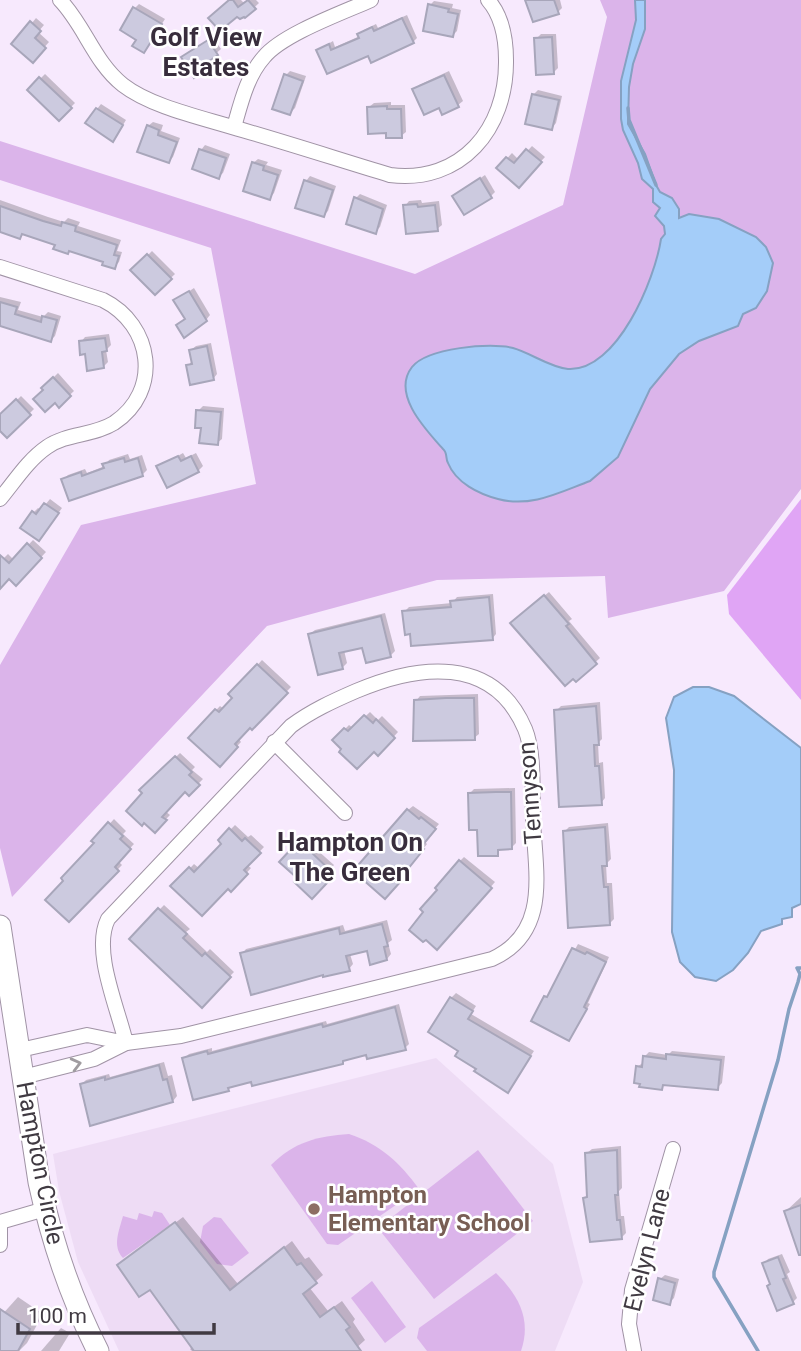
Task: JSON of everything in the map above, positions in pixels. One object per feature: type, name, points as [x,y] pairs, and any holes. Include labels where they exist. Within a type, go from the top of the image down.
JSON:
[{"type":"street","points":[[60,0],[72,13],[103,65],[124,86],[152,100],[390,175],[413,176],[444,169],[462,157],[488,133],[495,119],[503,92],[505,39],[499,16],[488,0]]},
{"type":"street","points":[[234,127],[250,77],[265,55],[302,32],[371,0]]},
{"type":"street","points":[[0,267],[115,306],[135,326],[144,346],[145,362],[139,394],[122,417],[100,430],[48,446],[32,460],[0,499]]},
{"type":"street","name":"Tennyson","points":[[20,1050],[87,1035],[126,1042],[154,1041],[227,1026],[501,955],[519,941],[532,918],[537,881],[528,736],[506,701],[486,684],[456,672],[442,670],[387,678],[319,708],[291,726],[114,911],[106,924],[102,955],[126,1042]]},
{"type":"street","points":[[274,743],[345,813]]},
{"type":"street","name":"Hampton Circle","points":[[0,926],[45,1209],[67,1282],[98,1351]]},
{"type":"street","name":"Tennyson","points":[[23,1077],[94,1059],[126,1042]]},
{"type":"street","name":"Evelyn Lane","points":[[634,1351],[629,1324],[632,1290],[673,1149]]},
{"type":"street","points":[[0,1245],[0,1224],[45,1209]]},
{"type":"shaded area","points":[[600,0],[801,0],[801,489],[724,591],[608,618],[605,576],[437,580],[267,626],[12,897],[0,848],[0,665],[81,525],[256,484],[211,248],[0,180],[0,141],[415,274],[563,205],[607,17]]},
{"type":"shaded area","points":[[801,499],[801,700],[729,614],[727,595]]},
{"type":"shaded area","name":"Hampton Elementary School","points":[[436,1058],[553,1164],[583,1282],[555,1351],[119,1351],[78,1262],[59,1191],[53,1154]]},
{"type":"shaded area","points":[[349,1134],[370,1143],[388,1156],[419,1189],[338,1245],[327,1244],[271,1165],[289,1151],[307,1142],[327,1136]]},
{"type":"shaded area","points":[[478,1150],[533,1221],[434,1299],[378,1228]]},
{"type":"shaded area","points":[[154,1211],[162,1213],[170,1225],[123,1258],[117,1243],[123,1216],[137,1220],[139,1213],[152,1217]]},
{"type":"shaded area","points":[[214,1217],[221,1218],[249,1253],[232,1266],[217,1264],[200,1242],[203,1226]]},
{"type":"shaded area","points":[[496,1273],[511,1290],[521,1308],[525,1328],[521,1351],[427,1351],[417,1338],[419,1328]]},
{"type":"shaded area","points":[[372,1281],[406,1327],[385,1343],[351,1298]]},
{"type":"water","points":[[635,0],[645,0],[645,29],[633,64],[628,124],[645,154],[656,185],[660,192],[672,198],[679,209],[679,218],[689,214],[719,219],[756,237],[766,247],[773,263],[767,291],[756,308],[743,314],[738,326],[699,341],[679,354],[650,389],[618,457],[590,481],[534,500],[522,502],[498,499],[469,487],[452,470],[445,451],[413,411],[406,389],[407,377],[412,367],[420,360],[445,351],[475,346],[513,348],[554,366],[568,369],[586,366],[602,356],[631,320],[651,277],[661,239],[665,234],[664,226],[655,216],[660,208],[653,202],[653,189],[642,179],[621,119],[621,81],[636,20]]},
{"type":"water","points":[[693,687],[709,687],[734,696],[801,748],[801,904],[792,908],[792,917],[782,919],[782,924],[761,931],[748,953],[733,970],[716,981],[695,977],[680,962],[672,932],[674,770],[666,718],[674,697]]},
{"type":"building","points":[[229,0],[233,0],[238,7],[248,0],[256,9],[245,18],[237,17],[220,31],[208,18]]},
{"type":"building","points":[[525,0],[554,0],[559,14],[533,22]]},
{"type":"building","points":[[428,4],[458,14],[453,37],[423,31]]},
{"type":"building","points":[[133,7],[162,24],[144,53],[132,46],[136,40],[120,30]]},
{"type":"building","points":[[402,18],[414,43],[371,63],[368,56],[327,74],[316,50],[329,44],[331,50],[359,38],[357,34],[372,27],[374,31]]},
{"type":"building","points":[[30,21],[41,31],[35,38],[46,48],[33,63],[11,44]]},
{"type":"building","points":[[552,37],[554,74],[536,75],[534,38]]},
{"type":"building","points":[[208,40],[218,55],[208,62],[211,67],[194,78],[181,57]]},
{"type":"building","points":[[284,74],[303,81],[290,115],[272,109]]},
{"type":"building","points":[[444,75],[459,107],[442,115],[439,108],[424,115],[412,89]]},
{"type":"building","points":[[39,77],[72,108],[59,121],[27,90]]},
{"type":"building","points":[[532,94],[559,100],[552,130],[525,124]]},
{"type":"building","points":[[387,106],[387,109],[401,109],[402,138],[386,138],[386,133],[368,134],[367,107]]},
{"type":"building","points":[[96,108],[123,125],[113,142],[85,123]]},
{"type":"building","points":[[147,125],[159,130],[158,135],[177,142],[169,163],[137,152]]},
{"type":"building","points":[[199,149],[226,158],[219,179],[192,169]]},
{"type":"building","points":[[526,149],[542,162],[519,188],[496,168],[506,157],[514,163]]},
{"type":"building","points":[[252,162],[264,166],[263,170],[278,175],[270,200],[243,191]]},
{"type":"building","points":[[480,178],[492,198],[464,215],[452,196]]},
{"type":"building","points":[[304,180],[333,190],[324,217],[295,208]]},
{"type":"building","points":[[354,197],[383,209],[376,234],[346,224]]},
{"type":"building","points":[[417,204],[418,207],[435,205],[438,231],[406,234],[403,205]]},
{"type":"building","points":[[0,206],[61,226],[62,222],[76,226],[75,231],[117,245],[114,255],[119,256],[115,269],[102,265],[103,262],[69,251],[68,254],[53,249],[55,245],[22,234],[20,239],[0,232]]},
{"type":"building","points":[[147,254],[172,279],[155,295],[130,270]]},
{"type":"building","points":[[189,291],[207,321],[184,338],[176,325],[185,319],[173,300]]},
{"type":"building","points":[[0,302],[17,307],[15,314],[41,322],[42,316],[57,320],[51,342],[0,326]]},
{"type":"building","points":[[105,338],[107,351],[102,352],[104,368],[87,371],[85,354],[80,355],[79,341]]},
{"type":"building","points":[[207,346],[214,380],[190,385],[186,365],[192,364],[189,350]]},
{"type":"building","points":[[53,377],[71,396],[59,408],[55,403],[45,412],[33,399]]},
{"type":"building","points":[[16,399],[31,415],[7,438],[0,431],[0,414]]},
{"type":"building","points":[[196,410],[221,412],[218,445],[199,443],[201,428],[195,428]]},
{"type":"building","points":[[178,456],[181,461],[191,456],[199,472],[167,488],[156,466]]},
{"type":"building","points":[[124,458],[125,462],[138,458],[143,476],[69,501],[61,479],[81,472],[82,476],[104,468],[102,464]]},
{"type":"building","points":[[44,503],[59,513],[39,541],[20,528],[32,511],[36,514]]},
{"type":"building","points":[[27,543],[42,558],[16,586],[9,579],[0,589],[0,555],[9,563]]},
{"type":"building","points":[[544,595],[569,624],[566,626],[597,664],[576,682],[573,679],[565,686],[510,623]]},
{"type":"building","points":[[489,597],[493,640],[411,646],[410,634],[405,635],[402,611],[451,607],[450,601]]},
{"type":"building","points":[[381,616],[391,657],[366,663],[362,648],[339,653],[343,669],[318,675],[308,634]]},
{"type":"building","points":[[257,664],[288,693],[235,744],[238,747],[220,767],[188,738],[215,709],[219,712],[232,698],[228,694]]},
{"type":"building","points":[[474,698],[475,740],[413,741],[414,700]]},
{"type":"building","points":[[596,706],[599,745],[594,745],[595,766],[599,766],[602,805],[559,807],[554,710]]},
{"type":"building","points":[[364,715],[373,723],[376,719],[395,738],[378,756],[374,752],[357,769],[339,752],[341,749],[332,740],[344,728],[348,731]]},
{"type":"building","points":[[175,756],[192,772],[189,775],[200,785],[189,796],[185,792],[162,817],[167,820],[155,833],[144,823],[142,826],[126,811],[142,793],[139,790]]},
{"type":"building","points":[[511,792],[512,849],[498,850],[498,856],[478,856],[477,830],[469,830],[468,793]]},
{"type":"building","points":[[407,809],[436,829],[421,847],[424,849],[408,869],[410,871],[385,899],[353,871]]},
{"type":"building","points":[[108,822],[123,836],[120,839],[131,849],[115,867],[119,871],[69,922],[45,900],[63,881],[61,878],[94,843],[91,841]]},
{"type":"building","points":[[605,827],[607,866],[602,866],[604,887],[608,887],[610,925],[568,928],[563,831]]},
{"type":"building","points":[[229,828],[242,841],[245,838],[261,853],[244,870],[248,874],[231,892],[228,889],[202,916],[170,886],[189,867],[194,872],[221,844],[218,840]]},
{"type":"building","points":[[303,840],[331,871],[323,879],[327,883],[312,899],[294,882],[297,878],[279,862]]},
{"type":"building","points":[[459,860],[492,888],[437,950],[409,930],[423,912],[420,909],[437,890],[435,888]]},
{"type":"building","points":[[158,908],[187,934],[183,938],[202,956],[205,953],[231,977],[202,1008],[129,939]]},
{"type":"building","points":[[382,924],[388,946],[384,947],[387,960],[370,965],[367,951],[346,956],[350,971],[323,975],[251,995],[240,953],[339,928],[340,934]]},
{"type":"building","points":[[572,948],[606,962],[584,1007],[587,1009],[569,1041],[531,1021],[544,996],[547,997]]},
{"type":"building","points":[[450,997],[473,1011],[468,1019],[531,1056],[508,1093],[474,1071],[476,1069],[455,1056],[458,1051],[428,1032]]},
{"type":"building","points":[[395,1007],[406,1050],[367,1059],[366,1055],[343,1061],[343,1064],[252,1086],[251,1082],[193,1100],[182,1058],[207,1051],[208,1054],[322,1024],[323,1027]]},
{"type":"building","points":[[666,1054],[721,1060],[718,1090],[663,1085],[662,1090],[639,1087],[640,1084],[634,1083],[636,1066],[642,1067],[643,1056],[666,1059]]},
{"type":"building","points":[[159,1065],[163,1080],[167,1079],[173,1102],[90,1126],[80,1084]]},
{"type":"building","points":[[617,1150],[618,1195],[615,1195],[622,1239],[590,1242],[583,1198],[587,1197],[585,1153]]},
{"type":"building","points":[[801,1205],[801,1255],[799,1255],[784,1211]]},
{"type":"building","points":[[175,1222],[230,1290],[284,1247],[297,1265],[301,1263],[317,1283],[303,1294],[320,1317],[334,1307],[350,1327],[346,1330],[361,1351],[194,1351],[150,1290],[139,1297],[117,1265]]},
{"type":"building","points":[[778,1257],[786,1278],[783,1279],[794,1304],[777,1311],[762,1263]]},
{"type":"building","points":[[658,1278],[675,1283],[670,1305],[653,1300]]},
{"type":"building","points":[[0,1309],[30,1329],[18,1351],[0,1351]]},
{"type":"waterway","points":[[628,108],[629,120],[656,185]]},
{"type":"waterway","points":[[758,1351],[714,1277],[714,1272],[778,1060],[800,974],[797,968],[801,968]]},
{"type":"place","name":"Hampton Elementary School","points":[[314,1209]]},
{"type":"district","name":"Golf View Estates","points":[[206,52]]},
{"type":"district","name":"Hampton On The Green","points":[[350,857]]}]
